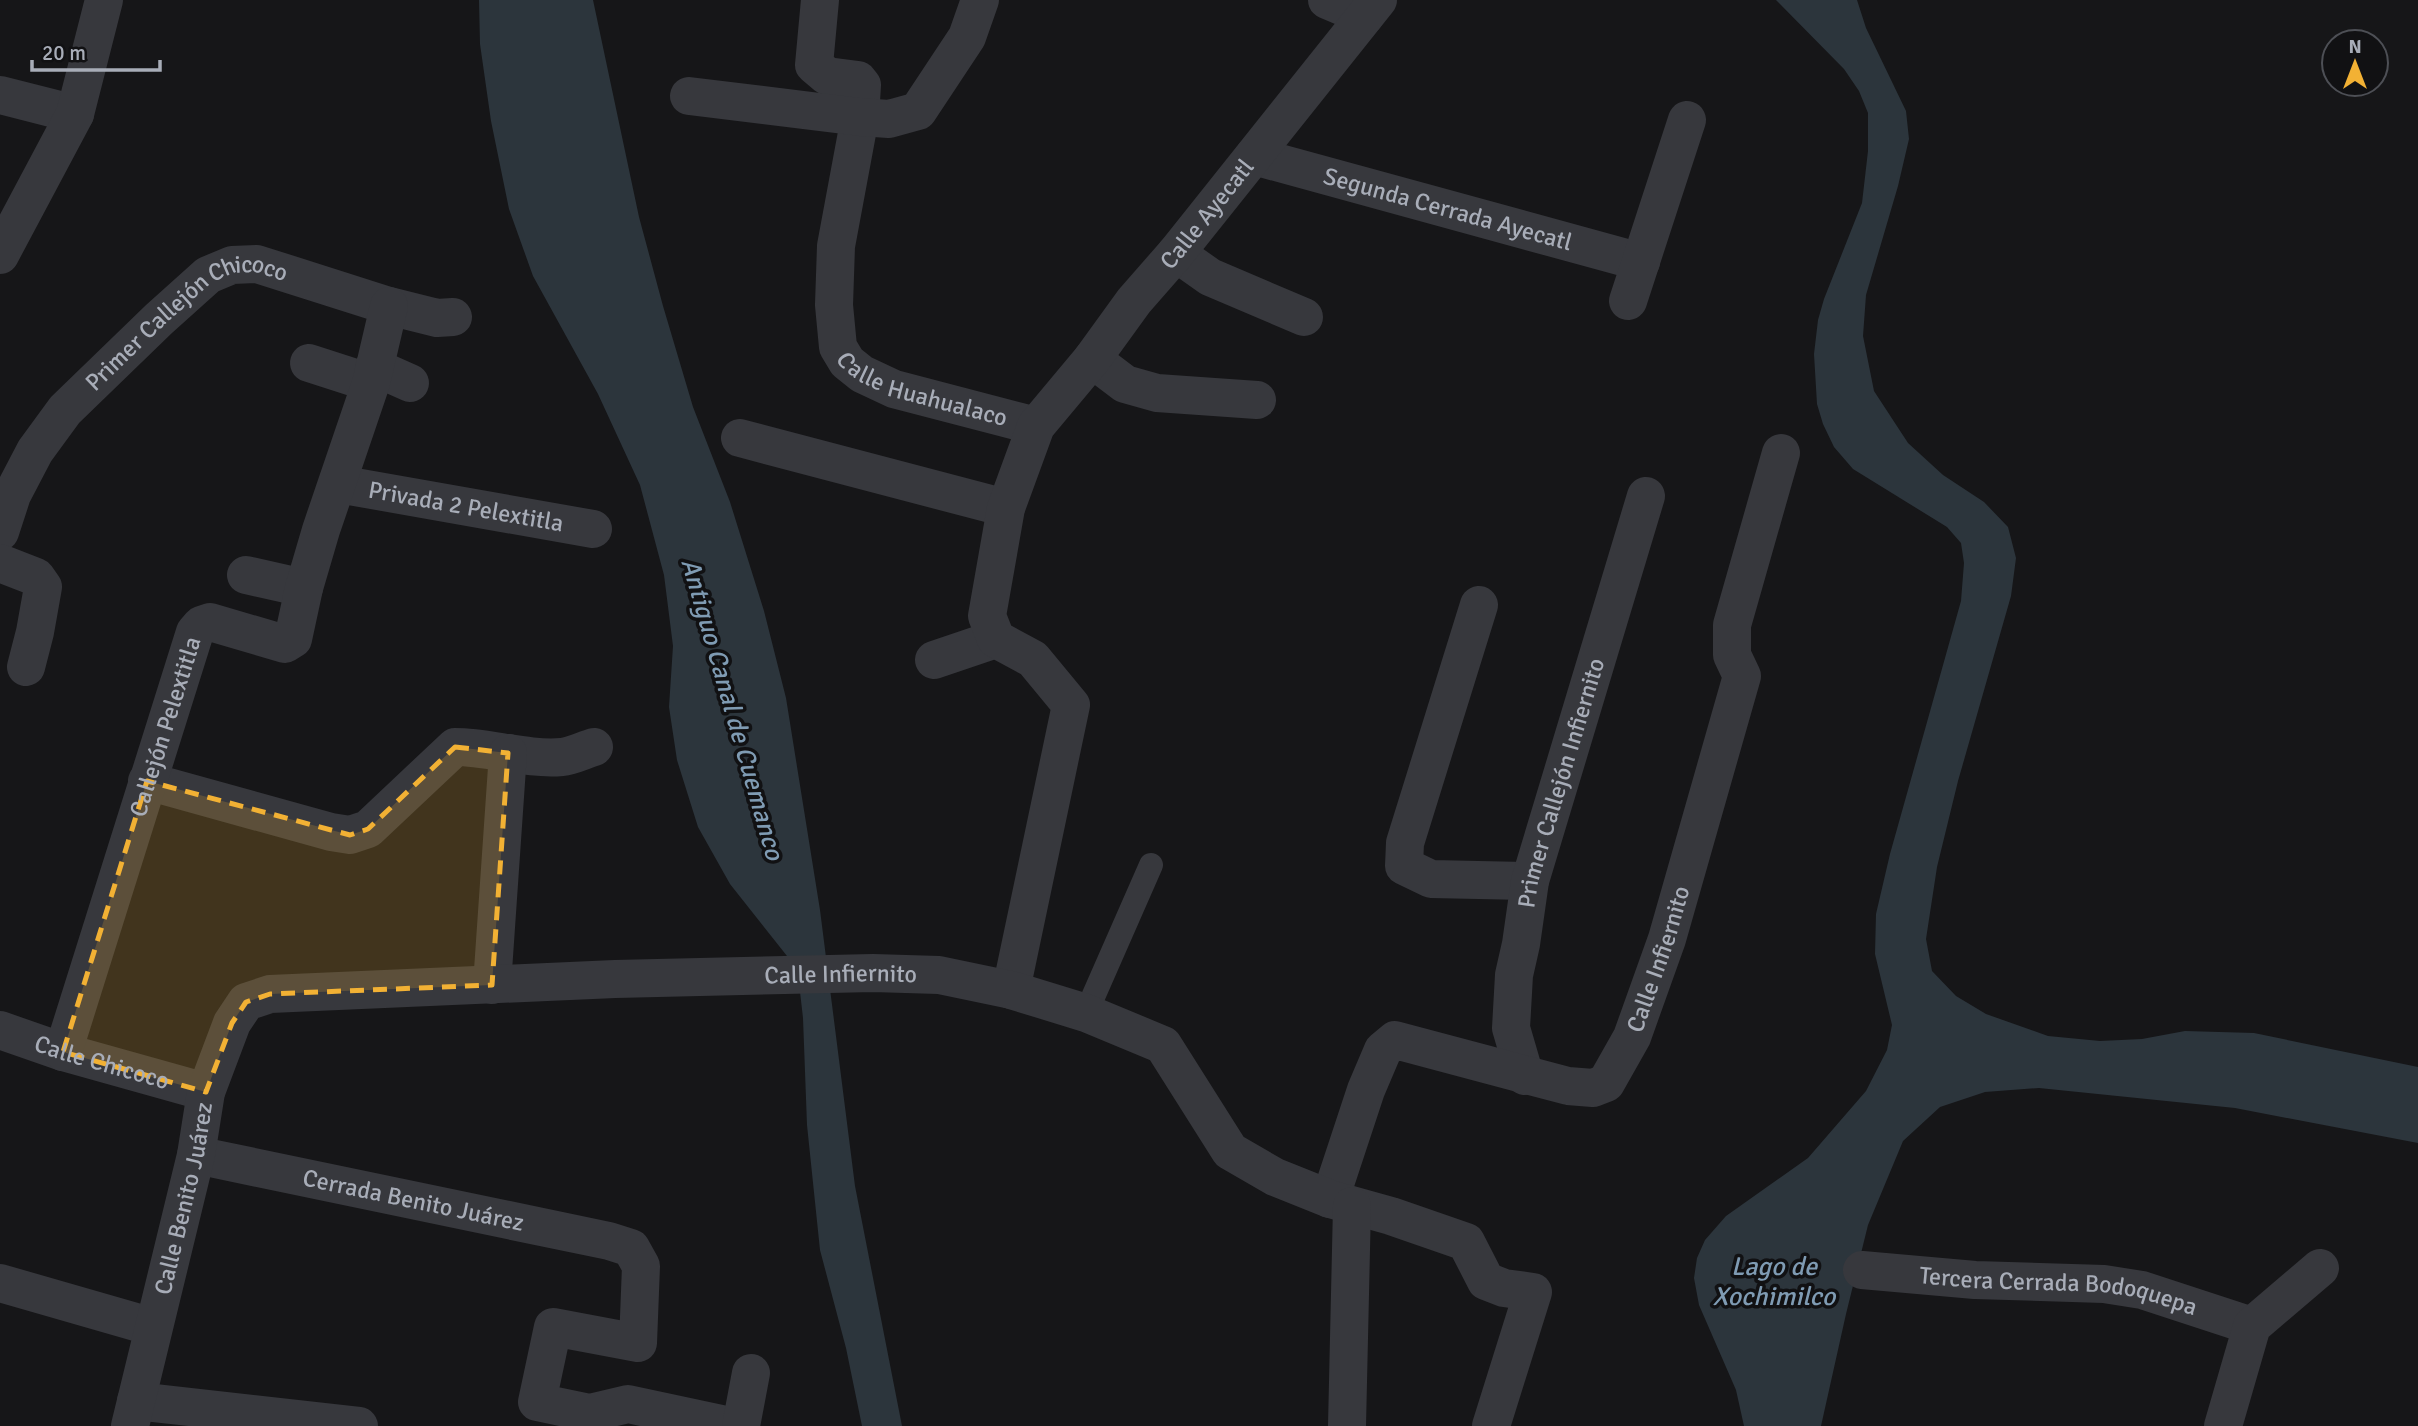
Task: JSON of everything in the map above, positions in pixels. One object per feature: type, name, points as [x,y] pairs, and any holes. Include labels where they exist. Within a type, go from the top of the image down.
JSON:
[{"type":"street","points":[[0,255],[75,114],[104,0]]},
{"type":"street","name":"Calle Huahualaco","points":[[820,0],[814,65],[827,76],[858,80],[862,85],[860,117],[836,246],[834,305],[838,347],[847,362],[862,374],[894,389],[1036,426]]},
{"type":"street","points":[[689,96],[889,119],[918,111],[967,37],[980,0]]},
{"type":"street","points":[[1327,0],[1372,8]]},
{"type":"street","name":"Calle Ayecatl","points":[[996,639],[987,615],[1006,508],[1036,426],[1372,8]]},
{"type":"street","points":[[0,95],[75,114]]},
{"type":"street","points":[[1628,302],[1687,120]]},
{"type":"street","name":"Segunda Cerrada Ayecatl","points":[[1254,156],[1641,262]]},
{"type":"street","points":[[1176,253],[1209,277],[1304,317]]},
{"type":"street","name":"Primer Callejón Chicoco","points":[[0,532],[12,495],[35,451],[65,410],[208,275],[232,265],[257,264],[389,306],[437,318],[453,317]]},
{"type":"street","name":"Callejón Pelextitla","points":[[63,1052],[195,632],[201,625],[210,622],[285,645],[293,639],[304,588],[373,375],[389,306]]},
{"type":"street","points":[[1092,359],[1125,384],[1166,394],[1257,400]]},
{"type":"street","points":[[309,363],[410,383]]},
{"type":"street","points":[[740,438],[1006,508]]},
{"type":"street","name":"Calle Infiernito","points":[[1341,1203],[1366,1090],[1383,1050],[1395,1040],[1568,1086],[1593,1088],[1606,1083],[1632,1037],[1667,939],[1742,676],[1732,655],[1732,625],[1781,453]]},
{"type":"street","name":"Privada 2 Pelextitla","points":[[338,484],[593,529]]},
{"type":"street","name":"Primer Callejón Infiernito","points":[[1525,1076],[1511,1028],[1514,975],[1530,881],[1646,496]]},
{"type":"street","points":[[0,563],[36,577],[43,587],[26,667]]},
{"type":"street","points":[[246,575],[304,588]]},
{"type":"street","points":[[1479,605],[1405,843],[1404,866],[1431,879],[1530,881]]},
{"type":"street","points":[[934,660],[996,639],[1033,659],[1071,705],[1011,990]]},
{"type":"street","points":[[147,781],[350,835],[368,829],[455,747],[480,747],[508,753],[563,757],[594,747]]},
{"type":"street","points":[[492,985],[508,753]]},
{"type":"street","name":"Calle Infiernito","points":[[271,994],[615,979],[939,975],[1011,990],[1086,1013],[1163,1045],[1230,1150],[1275,1177],[1341,1203],[1391,1216],[1466,1242],[1486,1281],[1504,1288],[1533,1292],[1491,1426]]},
{"type":"street","name":"Calle Benito Juárez","points":[[133,1414],[196,1155],[206,1092],[232,1023],[246,1002],[271,994]]},
{"type":"street","name":"Calle Chicoco","points":[[0,1030],[63,1052],[206,1092]]},
{"type":"street","name":"Cerrada Benito Juárez","points":[[196,1155],[609,1241],[631,1248],[641,1266],[638,1343],[553,1327],[537,1402],[590,1413],[628,1404],[732,1426]]},
{"type":"street","points":[[1341,1203],[1348,1426]]},
{"type":"street","points":[[2223,1426],[2252,1326],[2320,1268]]},
{"type":"street","name":"Tercera Cerrada Bodoquepa","points":[[1862,1270],[1975,1280],[2116,1286],[2142,1290],[2252,1326]]},
{"type":"street","points":[[0,1283],[153,1327]]},
{"type":"street","points":[[741,1426],[751,1373]]},
{"type":"street","points":[[133,1414],[359,1426]]},
{"type":"lane","points":[[1086,1013],[1151,865]]},
{"type":"highlighted area","points":[[455,747],[508,753],[492,985],[270,994],[246,1002],[232,1023],[206,1092],[63,1052],[147,781],[350,835],[368,829]]},
{"type":"water","name":"Antiguo Canal de Cuemanco","points":[[479,0],[593,0],[639,217],[663,306],[693,407],[730,502],[764,611],[786,698],[820,910],[855,1186],[902,1426],[862,1426],[846,1348],[820,1250],[807,1125],[799,983],[787,956],[730,884],[698,827],[677,760],[669,707],[673,646],[664,575],[640,485],[598,394],[533,276],[509,209],[491,121],[480,44]]},
{"type":"water","name":"Lago de Xochimilco","points":[[1776,0],[1857,0],[1866,28],[1906,111],[1909,139],[1866,295],[1863,336],[1874,391],[1908,443],[1943,475],[1984,502],[2008,527],[2016,558],[2011,596],[1958,781],[1937,867],[1926,939],[1932,971],[1956,996],[1986,1014],[2048,1036],[2100,1041],[2142,1039],[2185,1031],[2254,1033],[2418,1067],[2418,1143],[2235,1108],[2039,1088],[1985,1092],[1940,1107],[1903,1141],[1868,1225],[1821,1426],[1744,1426],[1736,1390],[1699,1305],[1694,1278],[1697,1258],[1705,1240],[1726,1216],[1808,1158],[1866,1091],[1887,1050],[1892,1025],[1875,954],[1876,914],[1890,854],[1961,601],[1964,563],[1961,543],[1947,527],[1853,469],[1834,447],[1823,424],[1817,404],[1814,354],[1818,320],[1862,203],[1868,151],[1868,113],[1859,91],[1844,69]]}]
